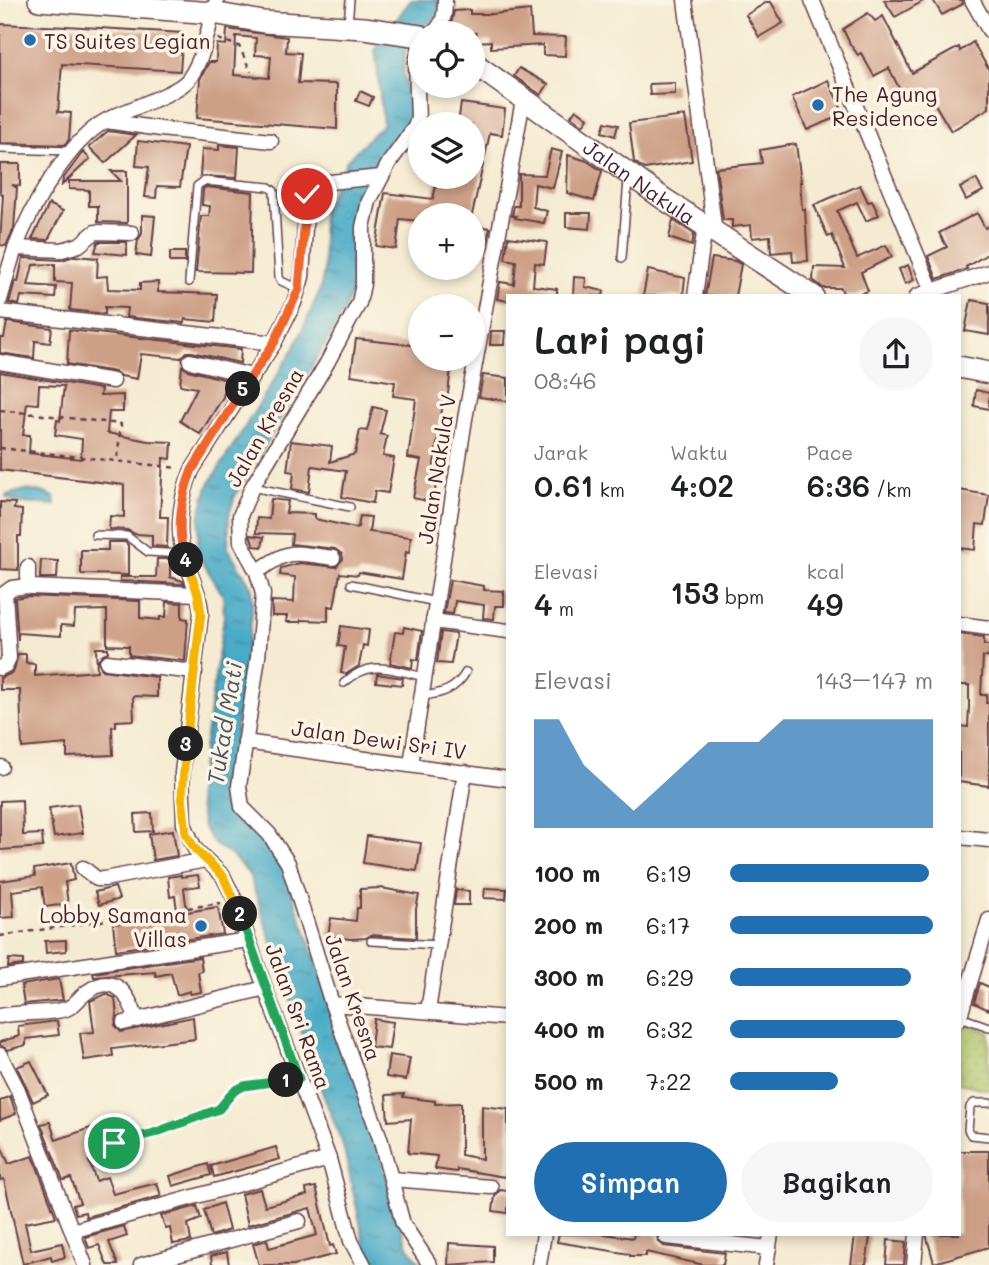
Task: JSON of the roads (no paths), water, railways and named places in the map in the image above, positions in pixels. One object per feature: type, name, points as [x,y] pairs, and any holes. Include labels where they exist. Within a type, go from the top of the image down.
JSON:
[{"type":"main road","points":[[39,0],[215,6],[263,22],[383,30],[408,35]]},
{"type":"main road","name":"Jalan Nakula","points":[[485,72],[628,175],[810,294]]},
{"type":"main road","points":[[961,367],[989,373]]},
{"type":"street","name":"Jalan Kresna","points":[[443,21],[445,0]]},
{"type":"street","points":[[685,0],[710,230],[695,294]]},
{"type":"street","points":[[812,0],[932,291]]},
{"type":"street","points":[[972,0],[989,30]]},
{"type":"street","points":[[0,300],[15,248],[45,191],[72,151],[106,121],[183,85],[197,66],[208,37],[215,6]]},
{"type":"street","name":"Jalan Kresna","points":[[417,98],[418,119],[415,128],[378,177],[365,214],[363,284],[359,303],[327,363],[252,487],[240,516],[239,528],[245,554],[257,572],[263,594],[262,623],[239,786],[242,807],[269,834],[288,863],[332,1004],[380,1138],[403,1224],[430,1265]]},
{"type":"street","name":"Jalan Nakula V","points":[[411,764],[465,419],[523,100]]},
{"type":"street","points":[[106,121],[271,141]]},
{"type":"street","name":"Jalan Sri Rama","points":[[364,1265],[351,1241],[329,1160],[235,900],[223,876],[195,849],[186,834],[182,811],[182,773],[201,613],[198,594],[183,554],[181,538],[182,506],[192,470],[274,343],[299,289],[307,194],[312,187],[327,182],[378,177]]},
{"type":"street","points":[[15,248],[62,250],[79,245],[95,232],[132,233]]},
{"type":"street","points":[[923,294],[989,272]]},
{"type":"street","points":[[0,312],[274,343]]},
{"type":"street","points":[[190,360],[252,376]]},
{"type":"street","points":[[0,362],[113,381]]},
{"type":"street","points":[[257,572],[288,553],[333,558]]},
{"type":"street","points":[[28,567],[28,586]]},
{"type":"street","points":[[0,668],[6,665],[9,658],[5,593],[12,588],[28,586],[198,594]]},
{"type":"street","points":[[433,621],[506,631]]},
{"type":"street","points":[[961,624],[989,628]]},
{"type":"street","points":[[107,662],[195,672]]},
{"type":"street","name":"Jalan Dewi Sri IV","points":[[245,742],[506,779]]},
{"type":"street","points":[[428,1011],[465,772]]},
{"type":"street","points":[[961,837],[989,840]]},
{"type":"street","points":[[83,868],[97,879],[104,879],[206,860]]},
{"type":"street","points":[[961,1006],[964,988],[989,920]]},
{"type":"street","points":[[0,978],[248,940]]},
{"type":"street","points":[[0,1016],[16,1012],[63,1010],[73,1006],[86,992],[97,986],[110,985],[122,990],[130,999],[131,1022],[265,988]]},
{"type":"street","points":[[332,1004],[506,1018]]},
{"type":"street","points":[[0,1055],[18,1090],[85,1265]]},
{"type":"street","points":[[72,1231],[329,1160]]},
{"type":"street","points":[[392,1179],[491,1187]]},
{"type":"street","points":[[141,1265],[299,1222]]},
{"type":"street","points":[[539,1265],[544,1236]]},
{"type":"street","points":[[915,1265],[917,1236]]},
{"type":"street","points":[[666,1237],[770,1241],[766,1265]]},
{"type":"lane","points":[[348,27],[349,0]]},
{"type":"lane","points":[[0,149],[72,151]]},
{"type":"lane","points":[[622,258],[628,175]]},
{"type":"lane","points":[[189,282],[197,186],[204,181],[269,187],[274,191],[279,277],[281,281],[299,289]]},
{"type":"lane","points":[[252,487],[350,507]]},
{"type":"lane","points":[[95,535],[127,536],[148,552],[183,554]]},
{"type":"lane","points":[[351,584],[436,602]]},
{"type":"lane","points":[[344,683],[356,672],[366,668],[380,668],[424,677]]},
{"type":"lane","points":[[422,696],[452,689],[466,672]]},
{"type":"lane","points":[[371,942],[438,945]]},
{"type":"lane","points":[[961,1019],[989,1027]]},
{"type":"lane","points":[[114,1143],[154,1133],[219,1109],[234,1091],[244,1086],[299,1079]]},
{"type":"lane","points":[[989,1103],[974,1104],[970,1107],[968,1130],[971,1135],[989,1137]]},
{"type":"water","name":"Tukad Mati","points":[[411,0],[441,0],[437,16],[432,21],[408,21],[408,44],[405,47],[403,74],[411,104],[408,126],[378,166],[354,228],[352,291],[341,317],[235,496],[229,515],[228,548],[252,588],[252,614],[236,730],[232,790],[240,817],[278,853],[374,1125],[396,1215],[409,1248],[422,1265],[378,1265],[366,1250],[343,1145],[316,1076],[249,874],[232,856],[214,844],[203,827],[197,795],[224,617],[223,595],[197,553],[200,514],[208,486],[296,345],[320,290],[324,271],[322,212],[347,160],[383,124],[375,48]]},
{"type":"water","points":[[25,490],[54,497],[55,505],[20,503],[6,498],[6,495]]},
{"type":"place","name":"TS Suites Legian","points":[[30,40]]},
{"type":"place","name":"The Agung Residence","points":[[818,105]]},
{"type":"place","name":"Lobby Samana Villas","points":[[201,926]]}]
